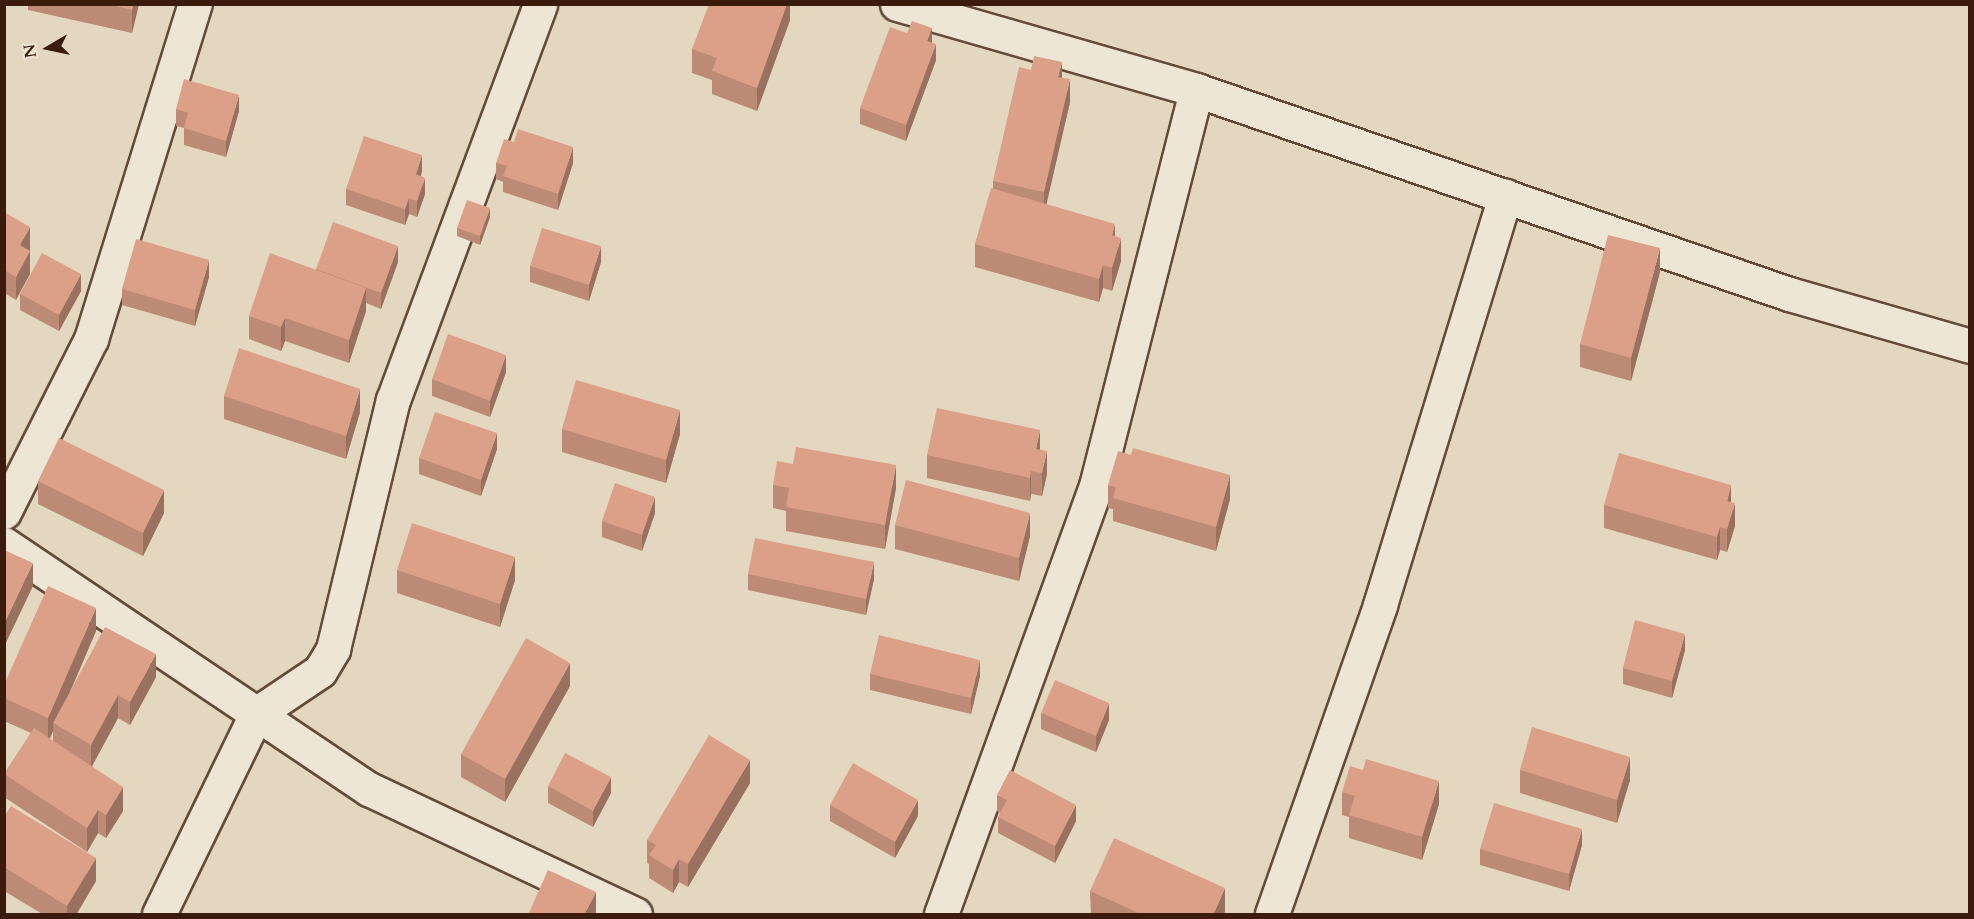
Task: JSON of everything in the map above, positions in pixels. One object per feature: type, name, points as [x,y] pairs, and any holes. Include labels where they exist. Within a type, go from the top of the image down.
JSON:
[{"type":"street","points":[[4,512],[91,339],[195,4]]},
{"type":"street","points":[[159,915],[256,714],[320,671],[333,649],[393,400],[540,4]]},
{"type":"street","points":[[897,4],[1196,90],[1789,294],[1970,346]]},
{"type":"street","points":[[941,915],[1097,482],[1196,90]]},
{"type":"street","points":[[1272,915],[1380,605],[1505,196]]},
{"type":"street","points":[[4,544],[369,789],[635,915]]},
{"type":"building","points":[[108,4],[134,4],[132,10]]},
{"type":"building","points":[[709,4],[787,4],[757,88],[712,71],[717,58],[692,49]]},
{"type":"building","points":[[912,21],[932,28],[927,41],[936,44],[906,125],[860,108],[890,27],[907,33]]},
{"type":"building","points":[[1034,56],[1062,62],[1058,77],[1070,79],[1044,192],[993,181],[1019,67],[1031,70]]},
{"type":"building","points":[[184,79],[239,95],[226,141],[184,128],[188,113],[176,109]]},
{"type":"building","points":[[518,129],[573,147],[558,194],[503,176],[507,166],[496,163],[504,139],[514,142]]},
{"type":"building","points":[[364,136],[422,155],[416,174],[425,178],[417,201],[409,198],[405,209],[346,189]]},
{"type":"building","points":[[991,188],[1115,224],[1112,235],[1121,238],[1112,268],[1103,265],[1099,279],[975,244]]},
{"type":"building","points":[[467,200],[490,208],[480,236],[457,228]]},
{"type":"building","points":[[4,212],[30,227],[20,245],[30,251],[16,277],[6,271],[4,273]]},
{"type":"building","points":[[333,222],[398,246],[381,293],[316,269]]},
{"type":"building","points":[[542,228],[601,246],[589,285],[530,266]]},
{"type":"building","points":[[1608,235],[1660,248],[1631,358],[1580,344]]},
{"type":"building","points":[[136,239],[209,260],[195,310],[122,289]]},
{"type":"building","points":[[42,253],[81,274],[59,315],[20,294]]},
{"type":"building","points":[[270,253],[366,288],[349,340],[285,318],[281,327],[249,316]]},
{"type":"building","points":[[448,334],[506,355],[490,401],[432,379]]},
{"type":"building","points":[[239,348],[360,389],[346,436],[224,396]]},
{"type":"building","points":[[576,380],[680,410],[666,460],[562,429]]},
{"type":"building","points":[[937,408],[1040,430],[1036,449],[1047,451],[1042,473],[1031,471],[1030,478],[927,455]]},
{"type":"building","points":[[435,412],[497,433],[481,480],[419,458]]},
{"type":"building","points":[[59,438],[164,490],[143,533],[38,481]]},
{"type":"building","points":[[796,447],[896,465],[885,525],[786,507],[789,488],[773,485],[777,461],[793,464]]},
{"type":"building","points":[[1133,448],[1230,475],[1216,527],[1113,498],[1116,487],[1108,485],[1118,451],[1131,455]]},
{"type":"building","points":[[1619,453],[1731,485],[1727,501],[1735,503],[1727,529],[1720,527],[1717,537],[1604,505]]},
{"type":"building","points":[[906,480],[1030,513],[1019,558],[895,525]]},
{"type":"building","points":[[615,483],[655,497],[642,535],[602,521]]},
{"type":"building","points":[[412,523],[515,557],[500,604],[397,570]]},
{"type":"building","points":[[755,538],[874,562],[866,599],[748,574]]},
{"type":"building","points":[[4,550],[33,563],[4,624]]},
{"type":"building","points":[[48,586],[96,608],[48,718],[4,698],[4,685]]},
{"type":"building","points":[[1635,620],[1685,634],[1672,681],[1623,668]]},
{"type":"building","points":[[105,627],[156,654],[130,702],[118,695],[91,745],[53,723]]},
{"type":"building","points":[[879,635],[980,660],[971,698],[870,674]]},
{"type":"building","points":[[526,638],[570,663],[505,779],[461,754]]},
{"type":"building","points":[[1055,680],[1109,703],[1096,736],[1041,713]]},
{"type":"building","points":[[1532,727],[1630,757],[1617,800],[1520,770]]},
{"type":"building","points":[[34,728],[123,787],[106,815],[98,810],[87,828],[4,774]]},
{"type":"building","points":[[709,735],[750,760],[688,864],[679,859],[673,870],[649,855],[656,845],[647,840]]},
{"type":"building","points":[[565,753],[611,777],[593,811],[548,786]]},
{"type":"building","points":[[1366,759],[1439,781],[1422,837],[1349,815],[1355,796],[1342,792],[1350,766],[1363,770]]},
{"type":"building","points":[[853,763],[918,800],[895,842],[830,805]]},
{"type":"building","points":[[1010,770],[1076,805],[1055,846],[998,817],[1007,800],[997,795]]},
{"type":"building","points":[[1494,803],[1582,829],[1569,874],[1480,849]]},
{"type":"building","points":[[11,806],[96,858],[67,906],[4,867],[4,817]]},
{"type":"building","points":[[1114,838],[1225,888],[1213,915],[1143,915],[1090,891]]},
{"type":"building","points":[[548,870],[596,892],[584,915],[528,915]]}]
